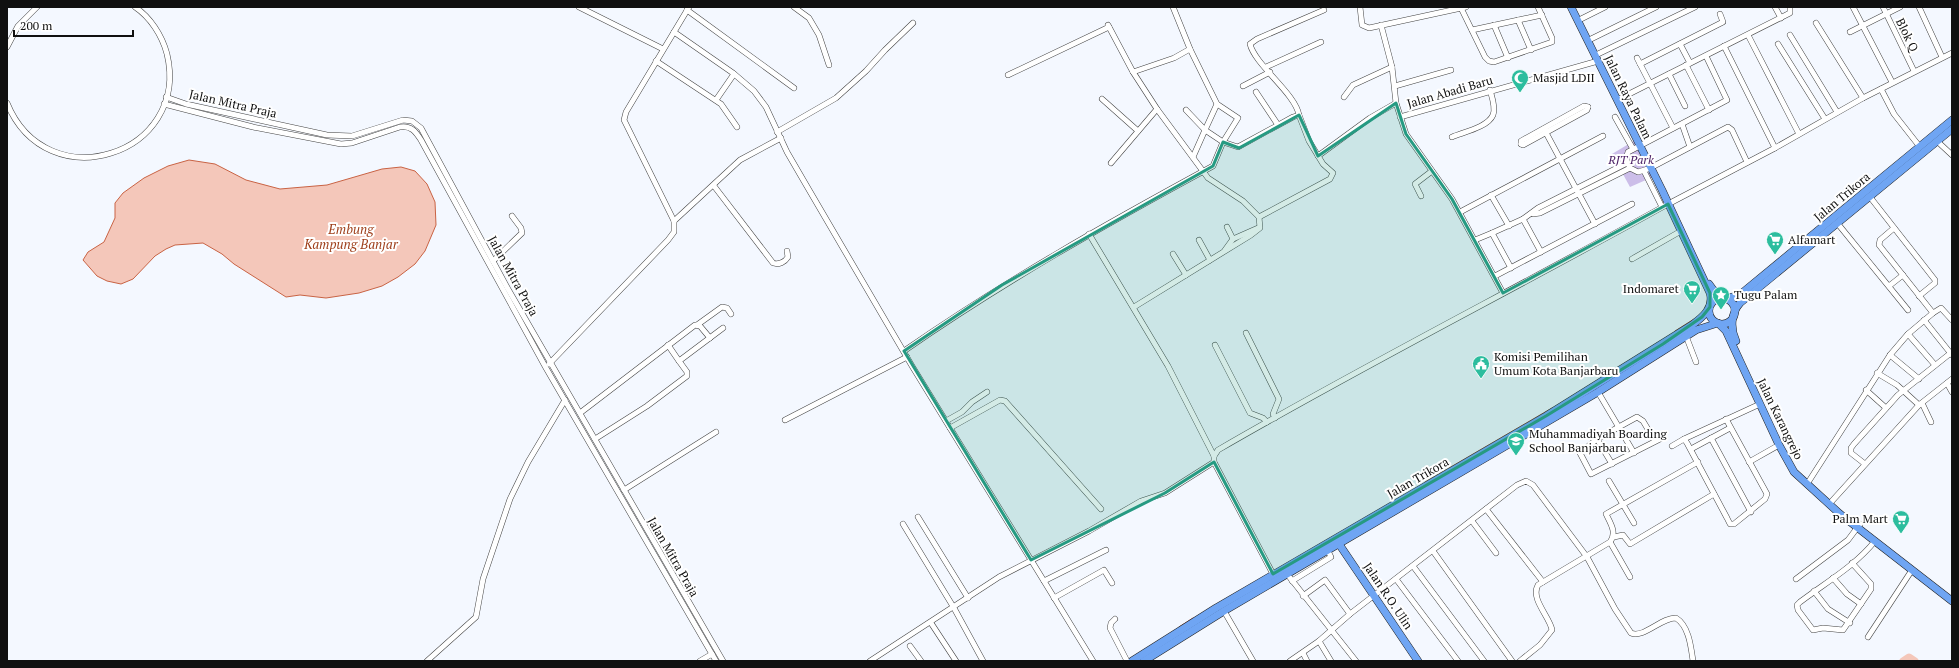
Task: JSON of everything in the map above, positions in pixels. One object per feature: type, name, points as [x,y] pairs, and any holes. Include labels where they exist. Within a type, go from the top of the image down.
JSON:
[{"type":"main road","name":"Jalan Raya Palam","points":[[1571,7],[1621,98],[1638,146]]},
{"type":"main road","name":"Jalan Raya Palam","points":[[1575,7],[1591,39],[1638,146],[1681,231],[1710,293],[1710,307]]},
{"type":"main road","name":"Jalan Trikora","points":[[1724,298],[1737,296],[1756,282],[1952,121]]},
{"type":"main road","name":"Jalan Trikora","points":[[1733,316],[1740,303],[1951,131]]},
{"type":"main road","name":"Jalan Raya Palam","points":[[1667,204],[1710,285],[1716,294],[1724,298]]},
{"type":"main road","points":[[1724,298],[1733,305],[1733,316],[1728,322],[1718,323],[1710,315],[1710,307],[1717,299],[1724,298]]},
{"type":"main road","name":"Jalan Trikora","points":[[1132,661],[1183,628],[1328,551],[1638,359],[1698,320],[1710,307]]},
{"type":"main road","name":"Jalan Karangrejo","points":[[1733,316],[1732,325],[1734,336],[1793,463],[1809,481],[1875,541],[1912,570],[1952,595]]},
{"type":"main road","name":"Jalan Trikora","points":[[1144,661],[1268,582],[1273,574],[1598,392],[1686,336],[1702,327],[1718,323]]},
{"type":"main road","name":"Jalan Karangrejo","points":[[1718,323],[1726,331],[1791,468],[1805,483],[1938,587],[1952,601]]},
{"type":"main road","name":"Jalan R.O. Ulin","points":[[1339,544],[1418,661]]},
{"type":"street","points":[[7,47],[18,26],[37,7]]},
{"type":"street","points":[[7,103],[20,128],[42,146],[60,154],[89,158],[108,155],[135,142],[155,121],[164,104],[169,72],[165,48],[154,26],[135,7]]},
{"type":"street","points":[[579,7],[663,50]]},
{"type":"street","points":[[794,7],[809,18],[819,35],[829,65]]},
{"type":"street","points":[[904,351],[1002,285],[1203,170],[1214,166],[1223,142],[1238,118],[1217,104],[1190,49],[1173,7]]},
{"type":"street","points":[[1360,7],[1361,22],[1364,27],[1381,26],[1444,9],[1464,8],[1472,30],[1489,61],[1494,62],[1547,45],[1553,40],[1538,7]]},
{"type":"street","points":[[1581,19],[1605,7]]},
{"type":"street","points":[[1591,39],[1648,9],[1656,7]]},
{"type":"street","name":"Jalan Abadi Baru","points":[[1400,117],[1598,57],[1695,7]]},
{"type":"street","points":[[1775,7],[1781,18]]},
{"type":"street","points":[[1621,98],[1781,18],[1790,13],[1790,7]]},
{"type":"street","points":[[1853,7],[1892,82]]},
{"type":"street","name":"Blok Q","points":[[1883,7],[1914,71]]},
{"type":"street","points":[[1850,32],[1900,7]]},
{"type":"street","points":[[1919,7],[1942,57]]},
{"type":"street","points":[[546,368],[674,232],[674,221],[624,120],[626,112],[688,8],[794,88]]},
{"type":"street","points":[[1259,218],[1332,178],[1333,173],[1323,164],[1318,156],[1309,141],[1294,104],[1251,47],[1252,42],[1324,10]]},
{"type":"street","points":[[1640,64],[1723,22],[1720,14]]},
{"type":"street","points":[[1472,30],[1542,15]]},
{"type":"street","points":[[1518,20],[1531,50]]},
{"type":"street","points":[[777,132],[836,98],[866,71],[913,23]]},
{"type":"street","points":[[1816,24],[1863,98]]},
{"type":"street","points":[[1494,25],[1508,58]]},
{"type":"street","points":[[1008,75],[1109,26],[1133,72],[1157,109],[1210,180],[1243,200],[1259,218],[1260,228]]},
{"type":"street","points":[[1381,26],[1392,67],[1396,103],[1406,134],[1452,199],[1503,293]]},
{"type":"street","points":[[674,32],[734,74],[761,100],[780,138],[907,357],[1093,661]]},
{"type":"street","points":[[1748,34],[1800,134]]},
{"type":"street","points":[[1790,35],[1837,112]]},
{"type":"street","points":[[1266,67],[1321,42]]},
{"type":"street","points":[[1680,44],[1709,110]]},
{"type":"street","points":[[1778,44],[1825,119]]},
{"type":"street","points":[[1724,46],[1775,148]]},
{"type":"street","points":[[1133,72],[1174,58],[1190,49]]},
{"type":"street","points":[[870,661],[954,608],[984,586],[1031,560],[1089,531],[1141,501],[1165,492],[1214,459],[1218,450],[1267,422],[1667,204],[1775,148],[1892,82],[1952,53]]},
{"type":"street","points":[[1706,56],[1727,99],[1709,110],[1638,146],[1627,155],[1627,163],[1634,171],[1650,169],[1728,127],[1732,130],[1747,162]]},
{"type":"street","points":[[1637,58],[1673,128]]},
{"type":"street","points":[[656,61],[716,100],[725,108],[736,127]]},
{"type":"street","points":[[1344,97],[1353,86],[1392,67]]},
{"type":"street","points":[[1395,86],[1451,70]]},
{"type":"street","points":[[1243,86],[1270,72]]},
{"type":"street","points":[[716,100],[734,74]]},
{"type":"street","points":[[1669,74],[1685,106]]},
{"type":"street","points":[[1881,89],[1894,114],[1920,147]]},
{"type":"street","points":[[1452,137],[1484,124],[1493,116],[1494,110],[1490,90]]},
{"type":"street","points":[[1256,92],[1278,126]]},
{"type":"street","name":"Jalan Mitra Praja","points":[[166,97],[186,104],[288,127],[345,137],[403,120],[412,121],[424,132],[550,363],[723,661]]},
{"type":"street","points":[[1102,99],[1138,131]]},
{"type":"street","points":[[1318,156],[1370,118],[1396,103]]},
{"type":"street","name":"Jalan Mitra Praja","points":[[164,104],[253,126],[341,144],[352,143],[400,126],[410,127],[421,140],[546,368],[716,661]]},
{"type":"street","points":[[1193,157],[1217,104]]},
{"type":"street","points":[[1584,106],[1588,107],[1587,110],[1545,131],[1584,106]]},
{"type":"street","points":[[1111,163],[1157,109]]},
{"type":"street","points":[[1186,110],[1205,130],[1223,142],[1238,147],[1241,147],[1299,115]]},
{"type":"street","points":[[1615,116],[1638,146]]},
{"type":"street","points":[[1682,124],[1690,147]]},
{"type":"street","points":[[1545,131],[1595,224]]},
{"type":"street","points":[[1462,211],[1603,136]]},
{"type":"street","points":[[674,221],[714,186],[740,160],[780,138]]},
{"type":"street","points":[[1938,142],[1952,155]]},
{"type":"street","points":[[1533,214],[1538,208],[1627,163]]},
{"type":"street","points":[[1475,240],[1533,214],[1540,213],[1630,168]]},
{"type":"street","points":[[1421,196],[1415,184],[1432,171]]},
{"type":"street","points":[[714,186],[773,263],[779,264],[785,261],[788,257],[788,250]]},
{"type":"street","points":[[1491,196],[1509,226]]},
{"type":"street","points":[[1870,197],[1935,280],[1935,283],[1919,296]]},
{"type":"street","points":[[1495,276],[1632,204]]},
{"type":"street","points":[[493,261],[522,234],[521,228],[512,216]]},
{"type":"street","points":[[1523,219],[1541,252]]},
{"type":"street","points":[[1838,224],[1908,310]]},
{"type":"street","points":[[1227,227],[1233,239]]},
{"type":"street","points":[[1224,251],[1233,239],[1251,230],[1260,228]]},
{"type":"street","points":[[1134,307],[1260,228]]},
{"type":"street","points":[[1894,228],[1880,240],[1879,244],[1933,313]]},
{"type":"street","points":[[1632,259],[1681,231]]},
{"type":"street","points":[[1492,233],[1511,268]]},
{"type":"street","points":[[1089,234],[1168,366],[1273,574]]},
{"type":"street","points":[[1199,240],[1210,260]]},
{"type":"street","points":[[1173,254],[1186,275]]},
{"type":"street","points":[[1889,286],[1902,275]]},
{"type":"street","points":[[580,413],[668,345],[722,307],[727,308],[732,314]]},
{"type":"street","points":[[1809,481],[1877,372],[1908,334],[1941,308],[1952,320]]},
{"type":"street","points":[[1865,464],[1851,453],[1851,448],[1903,391],[1952,353],[1924,320]]},
{"type":"street","points":[[697,324],[710,338]]},
{"type":"street","points":[[679,361],[723,328]]},
{"type":"street","points":[[1246,333],[1279,399],[1273,414],[1275,418]]},
{"type":"street","points":[[1908,334],[1935,365]]},
{"type":"street","points":[[1686,336],[1696,362]]},
{"type":"street","points":[[595,439],[647,406],[687,376],[687,372],[668,345]]},
{"type":"street","points":[[1215,345],[1250,413],[1263,418],[1267,422]]},
{"type":"street","points":[[1890,355],[1919,378]]},
{"type":"street","points":[[785,420],[907,357]]},
{"type":"street","points":[[1877,372],[1921,404],[1931,422]]},
{"type":"street","points":[[1832,501],[1921,404],[1952,379]]},
{"type":"street","points":[[1947,383],[1952,392]]},
{"type":"street","points":[[1866,390],[1886,408]]},
{"type":"street","points":[[946,421],[962,412],[972,402],[988,392]]},
{"type":"street","points":[[1598,392],[1634,453]]},
{"type":"street","points":[[427,661],[476,617],[483,579],[510,499],[528,462],[565,400]]},
{"type":"street","points":[[950,428],[1000,400],[1005,401],[1101,509]]},
{"type":"street","points":[[1672,446],[1760,404]]},
{"type":"street","points":[[1655,441],[1639,417],[1618,426],[1597,439],[1580,453],[1591,474],[1664,437]]},
{"type":"street","points":[[1684,439],[1691,449],[1731,524],[1737,523],[1766,498],[1767,494],[1726,419]]},
{"type":"street","points":[[1691,449],[1730,428]]},
{"type":"street","points":[[624,490],[716,432]]},
{"type":"street","points":[[1711,438],[1750,512]]},
{"type":"street","points":[[1597,439],[1612,464]]},
{"type":"street","points":[[1749,462],[1779,445]]},
{"type":"street","points":[[1520,661],[1540,644],[1552,630],[1536,594],[1536,588],[1543,582],[1610,542],[1614,537],[1614,530],[1606,514],[1698,462]]},
{"type":"street","points":[[1290,661],[1319,641],[1350,614],[1517,485],[1524,481],[1528,481],[1587,557],[1615,609],[1631,633],[1637,635],[1669,619],[1676,618],[1682,623],[1688,636],[1693,661]]},
{"type":"street","points":[[1609,481],[1634,523]]},
{"type":"street","points":[[1614,537],[1623,535],[1630,544],[1714,494]]},
{"type":"street","points":[[1486,509],[1543,582]]},
{"type":"street","points":[[918,517],[968,598]]},
{"type":"street","points":[[1472,521],[1496,553]]},
{"type":"street","points":[[903,524],[954,608],[983,661]]},
{"type":"street","points":[[1796,579],[1848,540],[1859,526]]},
{"type":"street","points":[[1852,563],[1871,585],[1850,623],[1842,631],[1823,628],[1813,630],[1796,606],[1866,552],[1875,541]]},
{"type":"street","points":[[1610,542],[1630,577]]},
{"type":"street","points":[[1044,582],[1106,550]]},
{"type":"street","points":[[1292,581],[1331,557],[1328,551]]},
{"type":"street","points":[[1433,551],[1512,661]]},
{"type":"street","points":[[1413,566],[1484,661]]},
{"type":"street","points":[[1054,598],[1106,569],[1112,583]]},
{"type":"street","points":[[1868,637],[1912,570]]},
{"type":"street","points":[[1287,574],[1356,661]]},
{"type":"street","points":[[1833,578],[1847,594],[1861,604]]},
{"type":"street","points":[[1396,579],[1458,661]]},
{"type":"street","points":[[1303,596],[1325,580],[1350,614]]},
{"type":"street","points":[[1814,592],[1828,609],[1850,623]]},
{"type":"street","points":[[1224,611],[1253,661]]},
{"type":"street","points":[[1115,619],[1111,623],[1110,628],[1127,661]]},
{"type":"street","points":[[931,623],[956,661]]},
{"type":"street","points":[[1319,641],[1331,661]]},
{"type":"street","points":[[910,646],[921,661]]},
{"type":"street","points":[[1303,653],[1307,661]]},
{"type":"street","points":[[700,661],[712,654]]},
{"type":"highlighted area","points":[[1396,103],[1406,134],[1452,199],[1503,293],[1668,204],[1710,293],[1710,307],[1702,317],[1663,344],[1546,416],[1273,574],[1214,462],[1165,493],[1031,560],[904,351],[1002,285],[1213,166],[1223,142],[1239,148],[1299,115],[1318,156]]},
{"type":"green space","name":"RJT Park","points":[[1637,139],[1655,176],[1630,187],[1612,154]]},
{"type":"water","name":"Embung Kampung Banjar","points":[[189,160],[215,164],[246,180],[280,189],[327,185],[382,169],[401,167],[415,171],[427,184],[435,202],[436,225],[425,251],[415,264],[398,277],[382,286],[359,293],[326,298],[300,295],[286,297],[203,243],[175,245],[166,249],[155,256],[133,279],[121,284],[107,281],[97,276],[83,260],[88,252],[104,242],[115,218],[115,203],[123,193],[144,178],[168,166]]},
{"type":"waterway","points":[[1675,331],[1694,319]]},
{"type":"waterway","points":[[1425,482],[1552,408]]},
{"type":"waterway","points":[[1179,627],[1193,618]]},
{"type":"waterway","points":[[1903,661],[1909,657],[1915,661]]},
{"type":"place","name":"Masjid LDII","points":[[1520,93]]},
{"type":"place","name":"Alfamart","points":[[1775,255]]},
{"type":"place","name":"Indomaret","points":[[1692,304]]},
{"type":"place","name":"Tugu Palam","points":[[1721,310]]},
{"type":"place","name":"Komisi Pemilihan Umum Kota Banjarbaru","points":[[1481,379]]},
{"type":"place","name":"Muhammadiyah Boarding School Banjarbaru","points":[[1516,456]]},
{"type":"place","name":"Palm Mart","points":[[1901,534]]}]
